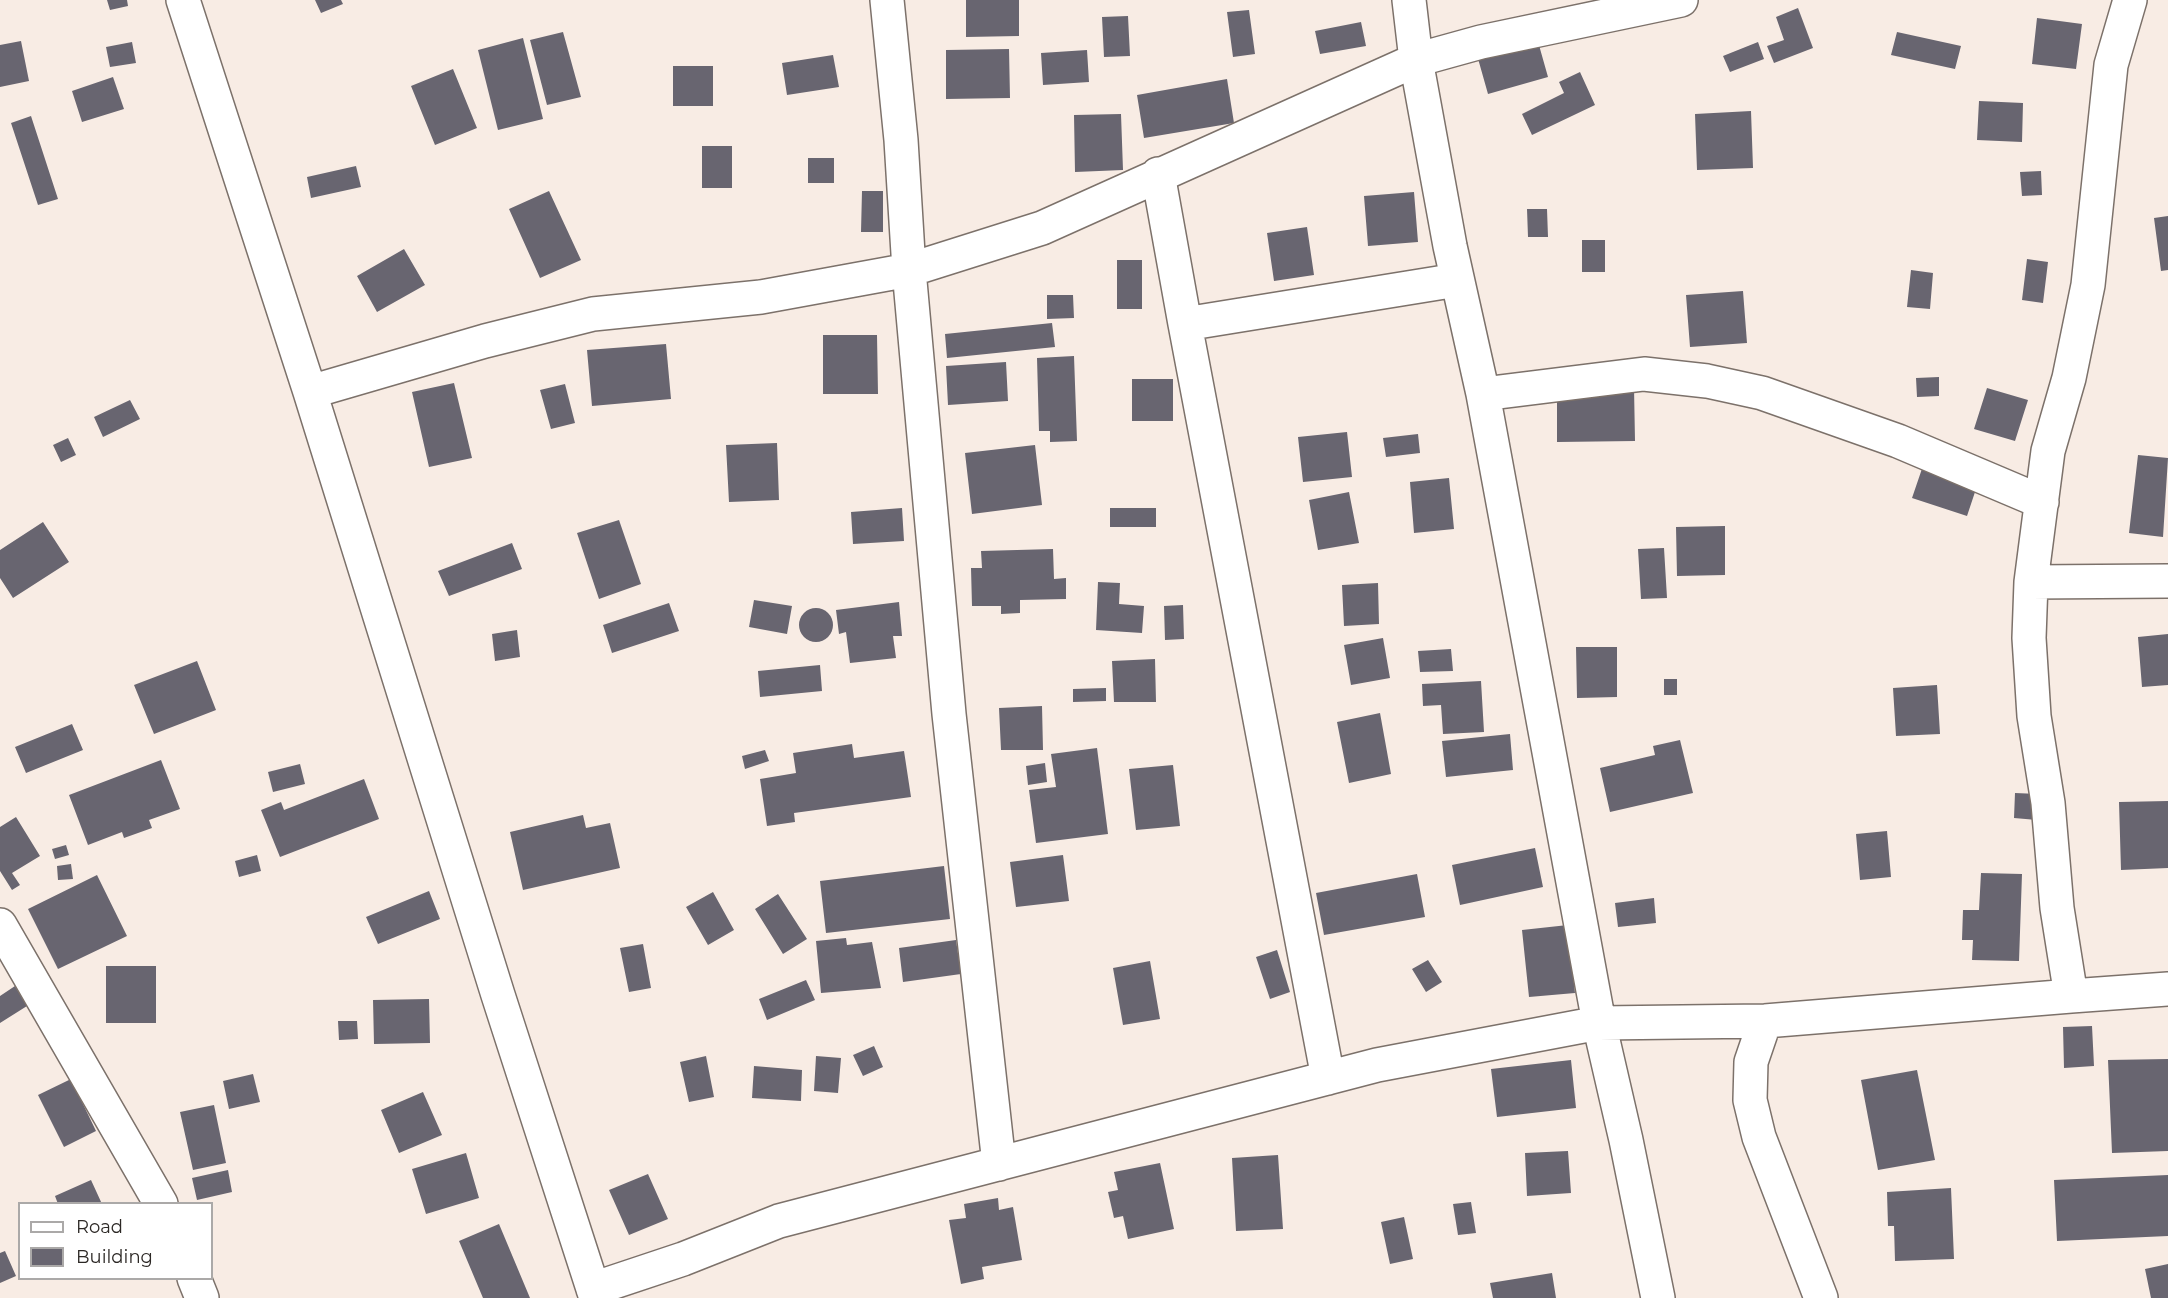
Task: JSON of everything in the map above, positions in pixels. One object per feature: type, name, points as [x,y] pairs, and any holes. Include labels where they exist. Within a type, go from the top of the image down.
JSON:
[{"type":"street","points":[[183,0],[310,392],[494,984],[594,1294],[779,1221],[1377,1065],[1599,1023],[1765,1021],[2168,989]]},
{"type":"street","points":[[887,0],[901,140],[909,270],[949,714],[999,1164]]},
{"type":"street","points":[[1409,0],[1416,60],[1457,280],[1483,394],[1599,1023],[1626,1140],[1658,1298]]},
{"type":"street","points":[[310,392],[485,341],[593,314],[761,297],[909,270],[1042,228],[1416,60],[1606,8],[1681,0]]},
{"type":"street","points":[[2071,996],[2057,908],[2048,802],[2034,716],[2029,638],[2031,582],[2048,451],[2069,378],[2088,285],[2111,65],[2130,0]]},
{"type":"street","points":[[1158,174],[1328,1078]]},
{"type":"street","points":[[1185,324],[1457,280]]},
{"type":"street","points":[[1483,394],[1644,374],[1707,381],[1762,393],[1898,441],[2042,502]]},
{"type":"street","points":[[2031,582],[2168,581]]},
{"type":"street","points":[[0,925],[160,1202]]},
{"type":"street","points":[[1765,1021],[1752,1062],[1750,1100],[1759,1137],[1821,1298]]},
{"type":"street","points":[[195,1280],[202,1298]]},
{"type":"building","points":[[107,0],[127,0],[128,6],[110,10]]},
{"type":"building","points":[[315,0],[341,0],[343,4],[321,13]]},
{"type":"building","points":[[966,0],[1019,0],[1019,36],[966,37]]},
{"type":"building","points":[[1798,8],[1813,48],[1774,63],[1767,46],[1784,40],[1776,17]]},
{"type":"building","points":[[1249,10],[1255,54],[1233,57],[1227,12]]},
{"type":"building","points":[[1128,16],[1130,56],[1104,57],[1102,17]]},
{"type":"building","points":[[2037,18],[2082,24],[2076,69],[2032,64]]},
{"type":"building","points":[[1361,22],[1366,46],[1320,54],[1315,31]]},
{"type":"building","points":[[1535,31],[1548,77],[1488,94],[1475,48]]},
{"type":"building","points":[[563,32],[581,97],[547,105],[530,40]]},
{"type":"building","points":[[1897,32],[1961,46],[1955,69],[1891,55]]},
{"type":"building","points":[[523,38],[543,119],[498,130],[478,50]]},
{"type":"building","points":[[21,41],[29,81],[0,87],[0,45]]},
{"type":"building","points":[[132,42],[136,63],[110,67],[106,47]]},
{"type":"building","points":[[1758,42],[1764,59],[1730,72],[1723,56]]},
{"type":"building","points":[[1009,49],[1010,98],[946,99],[946,50]]},
{"type":"building","points":[[1087,50],[1089,82],[1043,85],[1041,53]]},
{"type":"building","points":[[833,55],[839,87],[787,95],[782,63]]},
{"type":"building","points":[[673,66],[713,66],[713,106],[673,106]]},
{"type":"building","points":[[453,69],[477,128],[435,145],[411,86]]},
{"type":"building","points":[[1580,72],[1595,105],[1532,135],[1522,114],[1564,93],[1559,82]]},
{"type":"building","points":[[113,77],[124,109],[82,122],[72,91]]},
{"type":"building","points":[[1227,79],[1234,123],[1144,138],[1137,95]]},
{"type":"building","points":[[1979,101],[2023,103],[2022,142],[1977,140]]},
{"type":"building","points":[[1751,111],[1753,168],[1697,170],[1695,114]]},
{"type":"building","points":[[1121,114],[1123,170],[1075,172],[1074,115]]},
{"type":"building","points":[[31,116],[58,199],[38,205],[11,123]]},
{"type":"building","points":[[702,146],[732,146],[732,188],[702,188]]},
{"type":"building","points":[[808,158],[834,158],[834,183],[808,183]]},
{"type":"building","points":[[356,166],[361,187],[311,198],[307,177]]},
{"type":"building","points":[[2041,171],[2042,195],[2022,196],[2020,172]]},
{"type":"building","points":[[549,191],[581,260],[540,278],[509,209]]},
{"type":"building","points":[[862,191],[883,191],[883,232],[861,232]]},
{"type":"building","points":[[1414,192],[1418,242],[1368,246],[1364,196]]},
{"type":"building","points":[[1527,209],[1547,209],[1548,237],[1528,237]]},
{"type":"building","points":[[2168,216],[2168,270],[2161,271],[2154,218]]},
{"type":"building","points":[[1307,227],[1314,275],[1274,281],[1267,233]]},
{"type":"building","points":[[1582,240],[1605,240],[1605,272],[1582,272]]},
{"type":"building","points":[[404,249],[425,285],[377,312],[357,276]]},
{"type":"building","points":[[2027,259],[2048,262],[2043,303],[2022,300]]},
{"type":"building","points":[[1117,260],[1142,260],[1142,309],[1117,309]]},
{"type":"building","points":[[1911,270],[1933,273],[1930,309],[1907,307]]},
{"type":"building","points":[[1743,291],[1747,343],[1690,347],[1686,295]]},
{"type":"building","points":[[1047,295],[1073,295],[1074,318],[1047,319]]},
{"type":"building","points":[[1052,323],[1055,347],[947,358],[945,334]]},
{"type":"building","points":[[823,335],[877,335],[878,394],[823,394]]},
{"type":"building","points":[[666,344],[671,399],[592,406],[587,350]]},
{"type":"building","points":[[1074,356],[1077,441],[1050,442],[1050,431],[1039,431],[1037,358]]},
{"type":"building","points":[[1006,362],[1008,401],[948,405],[946,366]]},
{"type":"building","points":[[1939,377],[1939,396],[1917,397],[1916,378]]},
{"type":"building","points":[[1132,379],[1173,379],[1173,421],[1132,421]]},
{"type":"building","points":[[454,383],[472,458],[429,467],[412,392]]},
{"type":"building","points":[[565,384],[575,423],[551,429],[540,390]]},
{"type":"building","points":[[1634,387],[1635,441],[1557,442],[1557,388]]},
{"type":"building","points":[[1987,388],[2028,400],[2015,441],[1974,429]]},
{"type":"building","points":[[130,400],[140,419],[103,437],[94,417]]},
{"type":"building","points":[[1347,432],[1352,477],[1303,482],[1298,437]]},
{"type":"building","points":[[1418,434],[1420,453],[1386,457],[1383,438]]},
{"type":"building","points":[[68,438],[76,455],[61,462],[53,445]]},
{"type":"building","points":[[777,443],[779,500],[729,502],[726,445]]},
{"type":"building","points":[[1035,445],[1042,505],[972,514],[965,453]]},
{"type":"building","points":[[2138,455],[2168,458],[2163,537],[2129,533]]},
{"type":"building","points":[[1926,457],[1981,474],[1967,516],[1912,498]]},
{"type":"building","points":[[1449,478],[1454,529],[1414,533],[1410,482]]},
{"type":"building","points":[[1349,492],[1359,543],[1318,550],[1309,500]]},
{"type":"building","points":[[902,508],[904,541],[853,544],[851,512]]},
{"type":"building","points":[[1110,508],[1156,508],[1156,527],[1110,527]]},
{"type":"building","points":[[619,520],[641,584],[599,599],[577,533]]},
{"type":"building","points":[[43,522],[69,562],[13,598],[0,578],[0,550]]},
{"type":"building","points":[[1725,526],[1725,575],[1677,576],[1676,527]]},
{"type":"building","points":[[512,543],[522,569],[449,596],[438,571]]},
{"type":"building","points":[[1664,548],[1667,598],[1641,599],[1638,549]]},
{"type":"building","points":[[1053,549],[1054,579],[1066,578],[1066,599],[1020,600],[1020,613],[1001,614],[1001,606],[972,606],[971,568],[982,568],[981,551]]},
{"type":"building","points":[[1098,582],[1120,583],[1119,604],[1144,606],[1142,633],[1096,630]]},
{"type":"building","points":[[1378,583],[1379,624],[1344,626],[1342,585]]},
{"type":"building","points":[[754,600],[792,606],[787,634],[749,627]]},
{"type":"building","points":[[899,602],[902,636],[893,636],[896,658],[850,663],[846,632],[839,634],[836,610]]},
{"type":"building","points":[[669,603],[679,631],[612,653],[603,625]]},
{"type":"building","points":[[1183,605],[1184,639],[1165,640],[1164,606]]},
{"type":"building","points":[[816,608],[828,613],[833,625],[828,637],[816,642],[804,637],[799,625],[804,613]]},
{"type":"building","points":[[517,630],[520,657],[495,661],[492,634]]},
{"type":"building","points":[[2168,634],[2168,685],[2142,687],[2138,637]]},
{"type":"building","points":[[1383,638],[1390,678],[1351,685],[1344,645]]},
{"type":"building","points":[[1576,647],[1617,647],[1617,697],[1577,698]]},
{"type":"building","points":[[1451,649],[1453,671],[1420,672],[1418,651]]},
{"type":"building","points":[[1155,659],[1156,702],[1114,702],[1112,661]]},
{"type":"building","points":[[197,661],[216,710],[154,734],[134,685]]},
{"type":"building","points":[[820,665],[822,691],[760,697],[758,671]]},
{"type":"building","points":[[1664,679],[1677,679],[1677,695],[1664,695]]},
{"type":"building","points":[[1481,681],[1484,732],[1443,734],[1441,705],[1423,706],[1422,684]]},
{"type":"building","points":[[1937,685],[1940,734],[1896,736],[1893,688]]},
{"type":"building","points":[[1106,688],[1106,701],[1073,702],[1073,689]]},
{"type":"building","points":[[1042,706],[1043,750],[1001,750],[999,708]]},
{"type":"building","points":[[1380,713],[1391,774],[1349,783],[1337,722]]},
{"type":"building","points":[[72,724],[83,750],[26,773],[15,747]]},
{"type":"building","points":[[1510,734],[1513,770],[1446,777],[1442,741]]},
{"type":"building","points":[[1680,740],[1693,793],[1610,812],[1600,768],[1655,755],[1653,746]]},
{"type":"building","points":[[852,744],[854,758],[904,751],[911,797],[794,813],[795,822],[767,826],[760,779],[796,773],[793,753]]},
{"type":"building","points":[[1097,748],[1108,834],[1036,843],[1029,790],[1056,787],[1051,754]]},
{"type":"building","points":[[765,750],[769,761],[745,769],[742,756]]},
{"type":"building","points":[[161,760],[180,809],[149,820],[152,828],[124,838],[122,832],[88,845],[69,795]]},
{"type":"building","points":[[1045,763],[1047,782],[1028,785],[1026,766]]},
{"type":"building","points":[[300,764],[305,784],[273,792],[268,772]]},
{"type":"building","points":[[1173,765],[1180,826],[1136,830],[1129,769]]},
{"type":"building","points":[[364,779],[379,819],[280,857],[261,810],[281,802],[284,810]]},
{"type":"building","points":[[2015,793],[2038,794],[2037,820],[2014,818]]},
{"type":"building","points":[[2168,801],[2168,868],[2121,870],[2119,802]]},
{"type":"building","points":[[583,815],[586,828],[610,823],[620,868],[523,890],[510,832]]},
{"type":"building","points":[[16,817],[40,856],[12,873],[20,885],[12,890],[0,871],[0,827]]},
{"type":"building","points":[[1887,831],[1891,877],[1860,880],[1856,834]]},
{"type":"building","points":[[66,845],[69,855],[55,859],[52,849]]},
{"type":"building","points":[[1535,848],[1543,887],[1460,905],[1452,865]]},
{"type":"building","points":[[257,855],[261,871],[239,877],[235,861]]},
{"type":"building","points":[[1063,855],[1069,901],[1016,907],[1010,862]]},
{"type":"building","points":[[71,864],[73,879],[58,880],[57,866]]},
{"type":"building","points":[[944,866],[950,919],[826,933],[820,881]]},
{"type":"building","points":[[1981,873],[2022,874],[2019,961],[1972,960],[1973,940],[1962,940],[1963,910],[1979,910]]},
{"type":"building","points":[[1417,874],[1425,917],[1324,935],[1316,893]]},
{"type":"building","points":[[97,875],[127,936],[58,969],[28,909]]},
{"type":"building","points":[[429,891],[440,919],[378,944],[366,917]]},
{"type":"building","points":[[713,892],[734,930],[708,945],[686,907]]},
{"type":"building","points":[[778,894],[807,939],[783,954],[755,909]]},
{"type":"building","points":[[1654,898],[1656,923],[1618,927],[1615,903]]},
{"type":"building","points":[[1568,925],[1575,993],[1529,997],[1522,930]]},
{"type":"building","points":[[846,938],[847,945],[872,942],[881,988],[821,993],[816,941]]},
{"type":"building","points":[[956,940],[961,974],[903,982],[899,948]]},
{"type":"building","points":[[643,944],[651,988],[629,992],[620,948]]},
{"type":"building","points":[[1277,950],[1290,992],[1270,999],[1256,957]]},
{"type":"building","points":[[1428,960],[1442,982],[1426,992],[1412,969]]},
{"type":"building","points":[[1150,961],[1160,1019],[1123,1025],[1113,968]]},
{"type":"building","points":[[106,966],[156,966],[156,1023],[106,1023]]},
{"type":"building","points":[[806,980],[815,1000],[767,1020],[759,999]]},
{"type":"building","points":[[15,986],[27,1006],[0,1023],[0,996]]},
{"type":"building","points":[[429,999],[430,1043],[374,1044],[373,1000]]},
{"type":"building","points":[[338,1021],[357,1021],[358,1039],[339,1040]]},
{"type":"building","points":[[2092,1026],[2094,1066],[2064,1068],[2063,1027]]},
{"type":"building","points":[[874,1046],[883,1067],[863,1076],[853,1055]]},
{"type":"building","points":[[706,1056],[714,1097],[689,1102],[680,1062]]},
{"type":"building","points":[[816,1056],[841,1058],[838,1093],[814,1091]]},
{"type":"building","points":[[2168,1059],[2168,1151],[2112,1153],[2108,1060]]},
{"type":"building","points":[[1571,1060],[1576,1108],[1497,1117],[1491,1069]]},
{"type":"building","points":[[754,1066],[802,1070],[801,1101],[752,1098]]},
{"type":"building","points":[[1917,1070],[1935,1160],[1878,1170],[1861,1080]]},
{"type":"building","points":[[253,1074],[260,1102],[229,1109],[223,1081]]},
{"type":"building","points":[[71,1079],[96,1131],[64,1147],[38,1095]]},
{"type":"building","points":[[423,1092],[442,1135],[399,1153],[381,1110]]},
{"type":"building","points":[[214,1105],[226,1163],[193,1170],[180,1112]]},
{"type":"building","points":[[1568,1151],[1571,1193],[1527,1196],[1525,1153]]},
{"type":"building","points":[[466,1153],[479,1198],[426,1214],[412,1169]]},
{"type":"building","points":[[1278,1155],[1283,1229],[1236,1231],[1232,1158]]},
{"type":"building","points":[[1160,1163],[1174,1229],[1128,1239],[1123,1216],[1114,1218],[1108,1192],[1118,1190],[1114,1172]]},
{"type":"building","points":[[228,1170],[232,1192],[197,1200],[192,1178]]},
{"type":"building","points":[[648,1174],[668,1219],[629,1235],[609,1190]]},
{"type":"building","points":[[2168,1175],[2168,1236],[2057,1241],[2054,1180]]},
{"type":"building","points":[[91,1180],[101,1202],[57,1202],[55,1196]]},
{"type":"building","points":[[1951,1188],[1954,1259],[1895,1261],[1894,1226],[1888,1226],[1887,1192]]},
{"type":"building","points":[[998,1198],[999,1210],[1013,1207],[1022,1260],[982,1267],[984,1279],[961,1284],[949,1220],[966,1218],[964,1204]]},
{"type":"building","points":[[1471,1202],[1476,1233],[1458,1235],[1453,1204]]},
{"type":"building","points":[[1404,1217],[1413,1259],[1390,1264],[1381,1222]]},
{"type":"building","points":[[499,1224],[530,1298],[483,1298],[459,1241]]},
{"type":"building","points":[[5,1251],[16,1276],[0,1283],[0,1253]]},
{"type":"building","points":[[2168,1264],[2168,1298],[2151,1298],[2145,1269]]},
{"type":"building","points":[[1552,1273],[1556,1298],[1493,1298],[1490,1283]]}]
